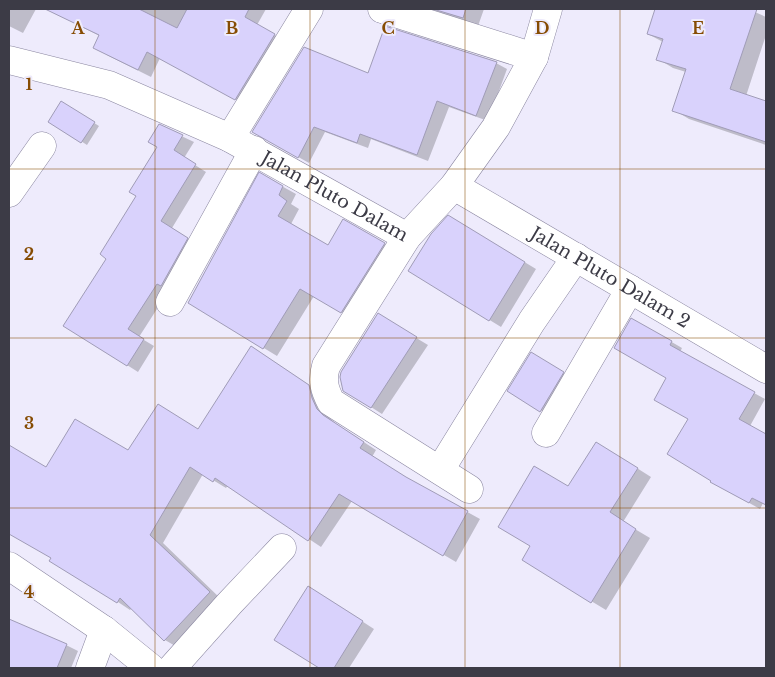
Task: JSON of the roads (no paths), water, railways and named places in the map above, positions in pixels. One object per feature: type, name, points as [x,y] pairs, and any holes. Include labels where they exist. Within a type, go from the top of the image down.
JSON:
[{"type":"street","points":[[230,138],[309,9]]},
{"type":"street","points":[[382,9],[534,57]]},
{"type":"street","name":"Jalan Pluto Dalam","points":[[9,60],[109,85],[230,138],[406,237],[454,186],[496,127],[534,57],[548,9]]},
{"type":"street","points":[[9,193],[42,146]]},
{"type":"street","points":[[170,302],[254,150]]},
{"type":"street","name":"Jalan Pluto Dalam 2","points":[[454,186],[766,369]]},
{"type":"street","points":[[406,237],[326,366],[323,377],[325,391],[331,402],[469,489]]},
{"type":"street","points":[[440,470],[532,322],[576,257]]},
{"type":"street","points":[[546,433],[630,289]]},
{"type":"street","points":[[172,668],[282,548]]},
{"type":"street","points":[[9,566],[104,630],[150,668]]},
{"type":"street","points":[[90,668],[104,630]]}]
